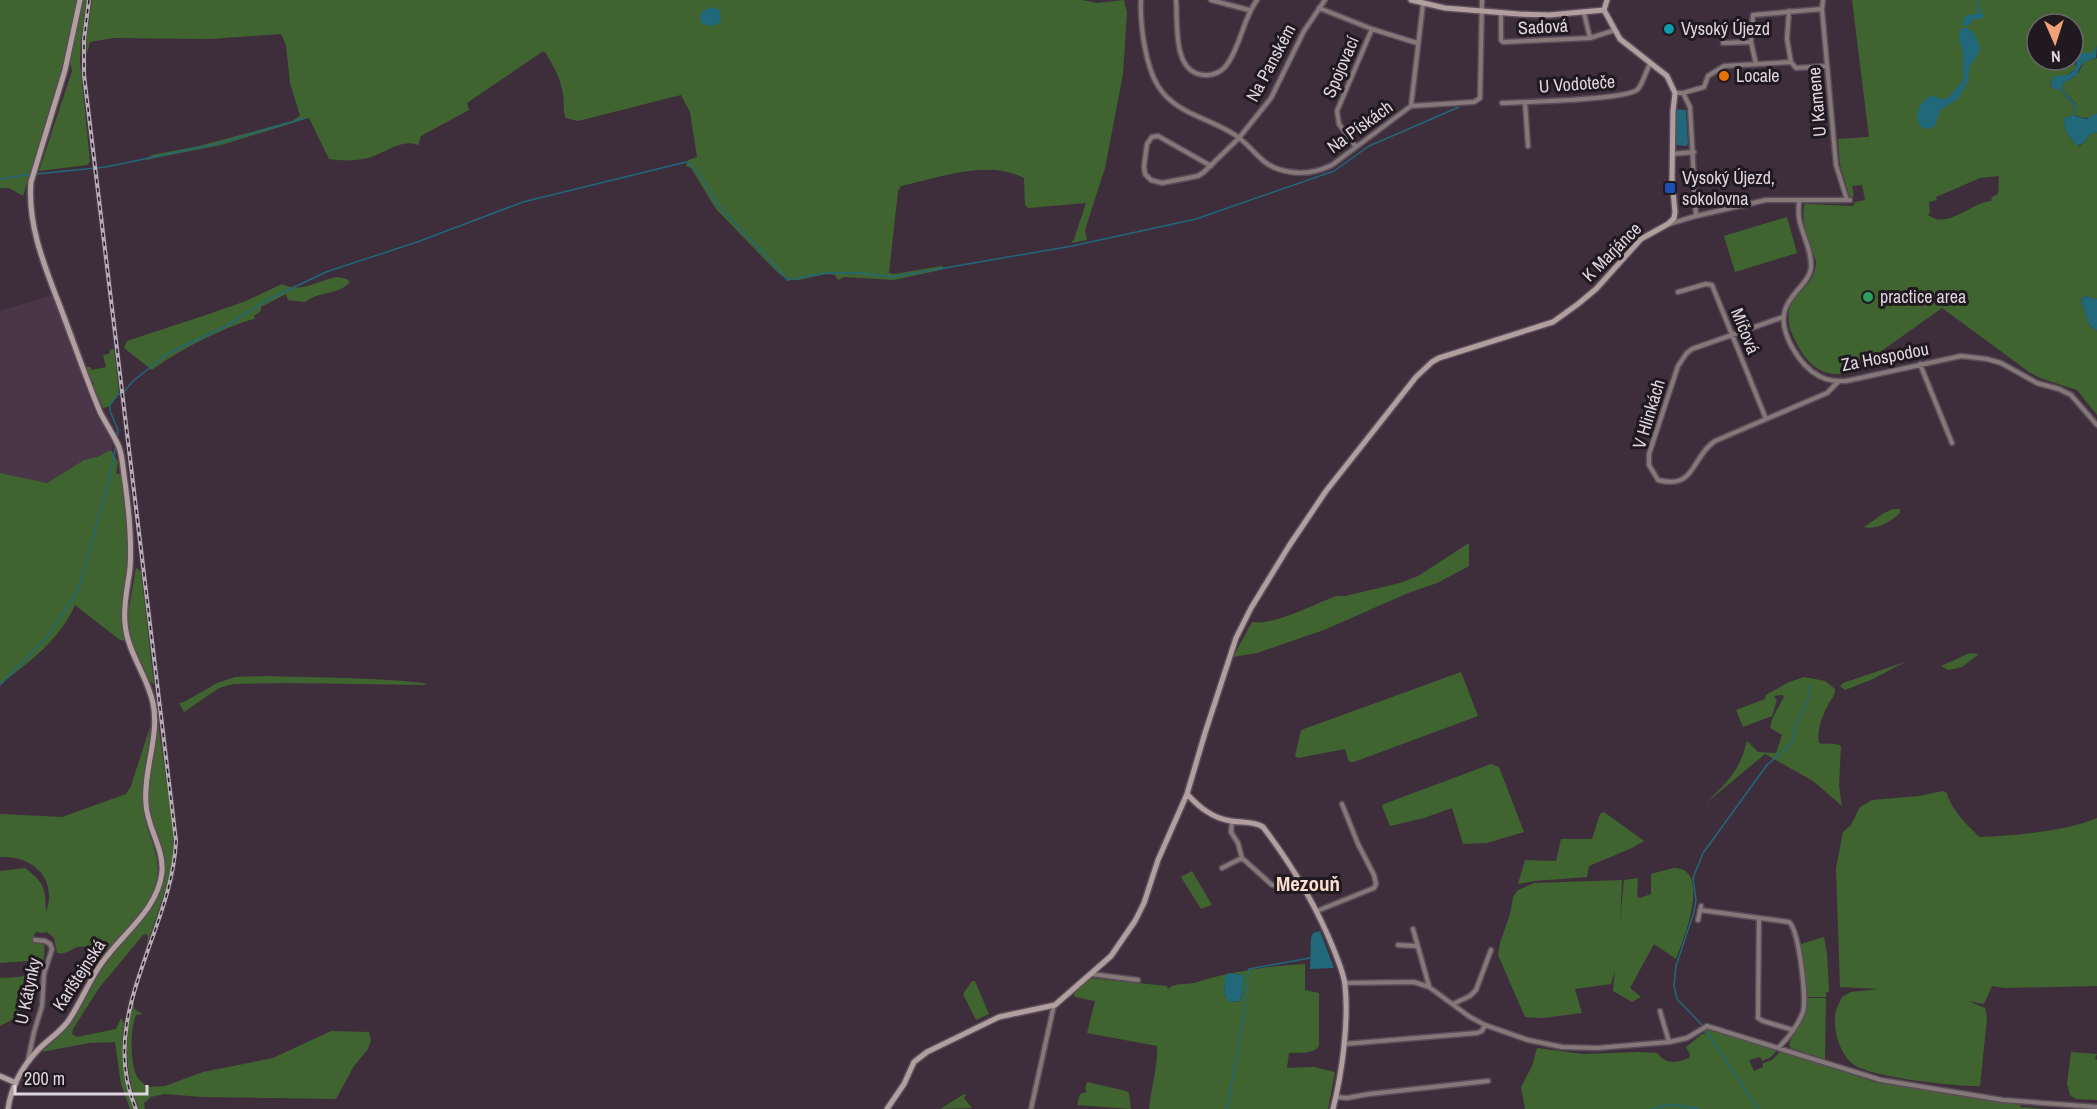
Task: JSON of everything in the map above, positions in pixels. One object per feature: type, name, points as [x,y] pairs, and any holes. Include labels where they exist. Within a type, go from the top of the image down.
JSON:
[{"type":"street","name":"Karlštejnská","points":[[8,1109],[10,1095],[28,1061],[69,1020],[98,968],[146,912],[155,896],[162,871],[161,860],[148,818],[146,790],[154,716],[150,692],[129,645],[125,624],[131,546],[121,454],[90,389],[49,277],[37,240],[30,199],[32,182],[65,70],[80,0]]},
{"type":"street","name":"Na Pískách","points":[[1141,0],[1141,25],[1152,75],[1158,87],[1174,104],[1239,138],[1265,162],[1278,169],[1296,173],[1326,168],[1411,106],[1423,4]]},
{"type":"street","points":[[1176,0],[1182,60],[1193,72],[1206,75],[1218,73],[1229,62],[1250,10],[1257,0]]},
{"type":"street","points":[[1211,0],[1250,10]]},
{"type":"street","name":"Na Panském","points":[[1211,166],[1158,136],[1152,137],[1147,144],[1144,170],[1148,178],[1154,182],[1162,183],[1198,176],[1211,166],[1239,138],[1271,98],[1299,39],[1325,0]]},
{"type":"street","points":[[1411,0],[1444,8],[1549,15],[1604,10]]},
{"type":"street","points":[[1411,106],[1474,102],[1479,99],[1481,95],[1482,0]]},
{"type":"street","points":[[1607,0],[1604,10],[1624,43],[1667,76],[1675,93],[1672,111],[1675,212],[1674,218],[1668,224]]},
{"type":"street","name":"U Kamene","points":[[1799,200],[1840,202],[1849,200],[1836,165],[1823,0]]},
{"type":"street","points":[[1319,8],[1372,29],[1417,43]]},
{"type":"street","points":[[1756,64],[1751,42],[1753,15],[1822,9]]},
{"type":"street","name":"Sadová","points":[[1501,12],[1501,40],[1503,42],[1590,38],[1615,30]]},
{"type":"street","points":[[1789,12],[1787,35],[1791,62],[1796,68],[1827,66]]},
{"type":"street","points":[[1584,13],[1590,38]]},
{"type":"street","name":"Spojovací","points":[[1356,147],[1339,124],[1337,111],[1372,29]]},
{"type":"street","points":[[1723,43],[1751,42]]},
{"type":"street","points":[[1675,93],[1704,87],[1708,76],[1724,66],[1791,62]]},
{"type":"street","name":"U Vodoteče","points":[[1502,103],[1631,93],[1637,90],[1650,64]]},
{"type":"street","points":[[1683,93],[1690,107],[1696,216]]},
{"type":"street","name":"U Vodoteče","points":[[1525,102],[1528,146]]},
{"type":"street","points":[[1672,154],[1694,152]]},
{"type":"street","points":[[1668,224],[1766,200],[1799,200],[1799,218],[1811,261],[1810,272],[1807,279],[1793,292],[1784,317]]},
{"type":"street","name":"K Marjánce","points":[[1055,1005],[1111,956],[1135,921],[1187,794],[1236,638],[1251,608],[1289,546],[1349,461],[1416,377],[1432,362],[1545,326],[1596,289],[1641,239],[1668,224]]},
{"type":"street","name":"Míčová","points":[[1678,292],[1706,284],[1712,285],[1766,419]]},
{"type":"street","name":"V Hlinkách","points":[[1784,317],[1692,349],[1682,359],[1649,454],[1649,465],[1658,480],[1668,483],[1680,481],[1689,475],[1701,454],[1710,444],[1827,393],[1838,381]]},
{"type":"street","name":"Za Hospodou","points":[[1784,317],[1787,334],[1802,362],[1827,380],[1838,381],[1961,356],[1994,361],[2037,383],[2071,395],[2097,425]]},
{"type":"street","points":[[1920,364],[1952,443]]},
{"type":"street","points":[[1187,794],[1204,812],[1232,822],[1250,822],[1263,826],[1292,867],[1317,911],[1345,983],[1344,1044],[1334,1109]]},
{"type":"street","points":[[1317,911],[1374,888],[1376,884],[1342,804]]},
{"type":"street","points":[[1232,822],[1231,832],[1238,843],[1242,858],[1272,885],[1302,885]]},
{"type":"street","points":[[1222,868],[1242,858]]},
{"type":"street","points":[[1698,920],[1701,908],[1789,922],[1795,929],[1804,1006],[1793,1030],[1779,1047]]},
{"type":"street","points":[[1759,918],[1758,1018],[1793,1030]]},
{"type":"street","points":[[1413,929],[1429,987]]},
{"type":"street","name":"U Kátynky","points":[[28,1061],[42,1006],[44,974],[52,949],[45,940],[35,940]]},
{"type":"street","points":[[1398,945],[1416,946]]},
{"type":"street","points":[[1453,1004],[1470,996],[1476,990],[1491,950]]},
{"type":"street","points":[[1090,974],[1138,980]]},
{"type":"street","points":[[1345,983],[1414,982],[1429,987],[1470,1017],[1485,1025],[1528,1040],[1580,1049],[1669,1042],[1687,1038],[1707,1026],[1881,1080],[2003,1100],[2097,1107]]},
{"type":"street","points":[[887,1109],[904,1084],[914,1062],[927,1052],[999,1017],[1055,1005],[1031,1109]]},
{"type":"street","points":[[1660,1011],[1669,1042]]},
{"type":"street","points":[[1344,1044],[1477,1033],[1482,1031],[1485,1025]]},
{"type":"street","points":[[0,1076],[16,1083]]},
{"type":"street","points":[[1336,1097],[1347,1098],[1488,1082]]},
{"type":"shaded area","points":[[87,0],[92,0],[86,39],[87,75],[179,841],[174,880],[134,999],[129,1023],[127,1066],[139,1109],[134,1109],[124,1079],[121,1051],[122,1032],[129,997],[169,879],[173,841],[81,75],[81,39]]},
{"type":"shaded area","points":[[52,295],[94,411],[113,443],[111,450],[84,460],[47,483],[0,473],[0,311]]},
{"type":"green space","points":[[0,0],[77,0],[62,69],[23,196],[9,188],[0,188]]},
{"type":"green space","points":[[83,0],[87,0],[80,62],[90,162],[87,165],[39,171],[72,71],[70,61]]},
{"type":"green space","points":[[92,0],[1082,0],[1097,3],[1124,0],[1127,12],[1123,74],[1105,168],[1085,230],[1087,240],[1071,243],[1086,203],[1028,208],[1025,205],[1024,178],[995,170],[963,172],[901,186],[898,191],[889,273],[942,266],[945,269],[894,280],[844,277],[838,280],[835,275],[830,274],[795,280],[782,276],[775,270],[716,209],[691,168],[686,166],[688,160],[697,157],[690,112],[681,95],[578,121],[566,118],[559,78],[545,52],[542,52],[467,103],[469,110],[421,136],[418,145],[412,143],[399,145],[363,159],[329,159],[309,118],[221,145],[145,160],[152,155],[199,146],[292,121],[300,116],[290,83],[286,45],[281,34],[211,39],[113,38],[90,42],[87,54],[86,39]]},
{"type":"green space","points":[[1852,0],[2097,0],[2097,46],[2092,53],[2085,53],[2085,12],[2025,12],[2025,72],[2071,72],[2063,77],[2053,77],[2051,84],[2052,88],[2060,90],[2075,107],[2074,115],[2064,118],[2070,138],[2079,146],[2089,135],[2097,132],[2097,299],[2084,296],[2081,300],[2089,325],[2097,331],[2097,415],[2077,390],[2029,372],[1942,308],[1852,372],[1834,374],[1826,372],[1818,369],[1806,358],[1793,335],[1789,319],[1789,311],[1795,298],[1808,283],[1815,270],[1816,262],[1803,218],[1805,204],[1853,206],[1855,202],[1865,200],[1862,185],[1852,186],[1854,196],[1850,198],[1840,165],[1838,139],[1869,137]],"holes":[[[1999,176],[1998,194],[1992,197],[1991,201],[1951,218],[1936,219],[1928,215],[1929,202],[1937,200],[1936,197],[1980,178]]]},
{"type":"green space","points":[[2097,58],[2097,113],[2086,118],[2075,115],[2076,104],[2062,90],[2063,83],[2076,76],[2078,72],[2085,72],[2085,61]]},
{"type":"green space","points":[[1787,217],[1797,253],[1735,272],[1724,236]]},
{"type":"green space","points":[[338,277],[350,282],[340,289],[305,302],[288,300],[286,294],[261,307],[261,311],[254,316],[255,319],[245,321],[198,342],[152,370],[124,348],[127,341],[246,301],[282,284],[296,288]]},
{"type":"green space","points":[[114,349],[119,392],[110,406],[103,408],[86,367],[92,370],[106,367],[103,355],[109,354],[110,350]]},
{"type":"green space","points":[[111,450],[118,462],[116,473],[121,475],[130,546],[121,619],[125,641],[120,640],[75,605],[52,639],[22,668],[0,684],[0,473],[47,483],[84,460]]},
{"type":"green space","points":[[1900,509],[1900,513],[1888,522],[1879,526],[1864,527],[1884,513]]},
{"type":"green space","points":[[1469,543],[1469,566],[1437,583],[1408,593],[1324,630],[1257,653],[1233,657],[1252,622],[1271,621],[1336,596],[1400,583],[1418,576]]},
{"type":"green space","points":[[136,568],[141,572],[154,685],[149,680],[132,644],[130,632],[128,614]]},
{"type":"green space","points":[[1970,653],[1979,654],[1962,667],[1948,670],[1941,666]]},
{"type":"green space","points":[[1905,662],[1873,679],[1845,690],[1840,686],[1843,683]]},
{"type":"green space","points":[[1461,672],[1478,716],[1354,762],[1349,762],[1345,749],[1298,758],[1295,756],[1301,730]]},
{"type":"green space","points":[[235,677],[384,680],[427,685],[233,684],[219,688],[184,712],[179,703],[217,683]]},
{"type":"green space","points":[[1804,677],[1825,681],[1835,689],[1822,717],[1818,738],[1819,743],[1841,746],[1839,786],[1842,806],[1813,781],[1765,754],[1706,803],[1737,768],[1747,741],[1758,752],[1776,753],[1782,735],[1770,728],[1783,695],[1774,696],[1777,700],[1772,716],[1743,727],[1736,710],[1765,699],[1766,695],[1789,682]]},
{"type":"green space","points":[[157,716],[173,827],[173,855],[169,879],[146,948],[147,934],[143,935],[99,988],[72,1034],[77,1037],[116,1029],[121,1018],[124,1023],[123,1066],[134,1109],[130,1109],[121,1084],[115,1042],[89,1043],[41,1052],[69,1022],[102,968],[148,912],[161,887],[165,864],[149,803],[150,770]]},
{"type":"green space","points":[[150,727],[142,795],[145,817],[157,859],[158,870],[152,894],[134,922],[96,966],[92,949],[81,947],[66,953],[57,953],[54,938],[47,932],[36,932],[35,942],[44,945],[40,981],[36,982],[36,987],[24,993],[18,1014],[0,1026],[0,978],[25,975],[32,969],[33,964],[30,961],[0,963],[0,871],[25,868],[37,878],[43,887],[46,912],[49,889],[40,871],[32,865],[12,857],[0,857],[0,814],[62,817],[126,794],[131,786]]},
{"type":"green space","points":[[1491,764],[1499,767],[1524,832],[1487,843],[1463,844],[1452,808],[1390,826],[1382,806],[1384,804]]},
{"type":"green space","points":[[1943,791],[1947,793],[1960,817],[1980,837],[2056,829],[2097,818],[2097,986],[2004,988],[1992,986],[1984,1004],[1968,1001],[1985,1008],[1987,1018],[1980,1086],[1914,1080],[1862,1069],[1853,1064],[1845,1055],[1839,1043],[1835,1024],[1836,1012],[1842,997],[1851,992],[1879,989],[1840,987],[1836,868],[1843,832],[1851,825],[1860,807],[1872,800],[1919,796]]},
{"type":"green space","points":[[1604,812],[1644,841],[1589,866],[1587,877],[1518,884],[1525,860],[1556,861],[1561,839],[1592,839],[1600,814]]},
{"type":"green space","points":[[1673,868],[1685,871],[1691,879],[1693,892],[1689,922],[1676,959],[1654,944],[1630,988],[1641,997],[1632,1002],[1613,991],[1615,971],[1611,984],[1575,989],[1582,1013],[1543,1018],[1525,1017],[1498,955],[1513,897],[1518,890],[1534,883],[1622,880],[1620,922],[1624,880],[1638,878],[1637,896],[1640,898],[1651,894],[1651,874]]},
{"type":"green space","points":[[1192,871],[1212,905],[1201,909],[1181,877]]},
{"type":"green space","points":[[1824,937],[1829,992],[1826,992],[1826,997],[1807,997],[1801,944]]},
{"type":"green space","points":[[1305,964],[1305,990],[1319,993],[1319,1046],[1310,1052],[1289,1053],[1287,1068],[1314,1067],[1335,1072],[1328,1109],[1149,1109],[1157,1046],[1087,1033],[1095,1001],[1075,997],[1073,992],[1090,978],[1167,986],[1168,989],[1229,974],[1225,984],[1225,997],[1234,1002],[1240,1001],[1243,991],[1243,975],[1231,973]]},
{"type":"green space","points":[[972,981],[975,981],[989,1014],[976,1020],[963,994]]},
{"type":"green space","points":[[1807,998],[1826,998],[1825,1059],[1791,1048],[1789,1045],[1805,1014]]},
{"type":"green space","points":[[134,999],[134,1009],[143,1014],[136,1015],[134,1021],[133,1064],[137,1077],[148,1087],[165,1086],[203,1072],[273,1058],[331,1031],[369,1032],[371,1040],[368,1049],[354,1066],[336,1099],[202,1097],[164,1094],[151,1097],[144,1103],[145,1109],[139,1109],[130,1082],[127,1054],[128,1027]]},
{"type":"green space","points":[[1710,1029],[1777,1050],[1771,1057],[1762,1061],[1760,1057],[1749,1060],[1754,1071],[1763,1067],[1763,1063],[1772,1060],[1781,1051],[1878,1083],[2021,1105],[2020,1107],[2046,1109],[1525,1109],[1521,1087],[1532,1066],[1537,1048],[1583,1054],[1657,1053],[1664,1060],[1676,1062],[1689,1058],[1690,1054],[1686,1047],[1705,1034],[1704,1031]]},
{"type":"green space","points":[[2071,1052],[2097,1054],[2095,1059],[2097,1060],[2097,1100],[2076,1099],[2070,1095],[2067,1084]]},
{"type":"green space","points":[[1087,1082],[1126,1091],[1129,1093],[1131,1109],[1077,1105],[1080,1094],[1087,1092],[1085,1089]]},
{"type":"green space","points":[[964,1094],[966,1095],[964,1098],[972,1108],[940,1109]]},
{"type":"water","points":[[713,7],[720,11],[721,21],[712,26],[701,23],[700,14]]},
{"type":"water","points":[[1984,14],[1982,19],[1973,19],[1968,26],[1962,25],[1965,16]]},
{"type":"water","points":[[1966,27],[1975,34],[1980,49],[1970,65],[1968,81],[1958,99],[1940,110],[1935,126],[1928,129],[1922,128],[1917,118],[1925,100],[1932,96],[1948,98],[1964,79],[1963,54],[1959,36],[1961,29]]},
{"type":"water","points":[[2097,46],[2096,58],[2085,62],[2085,53],[2092,53]]},
{"type":"water","points":[[2078,72],[2063,83],[2062,90],[2077,106],[2075,116],[2086,119],[2097,113],[2097,132],[2089,135],[2085,142],[2077,146],[2064,123],[2064,118],[2074,115],[2075,107],[2060,90],[2052,88],[2051,80],[2055,76]]},
{"type":"water","points":[[1676,109],[1686,110],[1688,144],[1686,146],[1676,145]]},
{"type":"water","points":[[2084,296],[2097,299],[2097,331],[2089,325],[2081,300]]},
{"type":"water","points":[[1320,931],[1334,968],[1310,969],[1311,938],[1313,933]]},
{"type":"water","points":[[1229,973],[1243,975],[1243,991],[1240,1001],[1228,1001],[1224,994],[1225,976]]},
{"type":"waterway","points":[[1979,0],[1976,8],[1981,13]]},
{"type":"waterway","points":[[117,439],[118,430],[110,411],[110,405],[118,394],[123,393],[133,381],[167,354],[226,326],[265,301],[326,272],[420,241],[523,202],[686,162],[699,174],[725,213],[787,280],[827,273],[859,273],[893,277],[1072,246],[1196,219],[1334,171],[1369,146],[1459,107]]},
{"type":"waterway","points":[[36,174],[106,167],[216,144],[305,118]]},
{"type":"waterway","points":[[0,179],[32,174]]},
{"type":"waterway","points":[[0,685],[47,637],[79,588],[110,476],[116,444]]},
{"type":"waterway","points":[[1702,1025],[1677,999],[1674,986],[1676,966],[1694,912],[1696,900],[1693,878],[1703,853],[1767,765],[1792,743],[1796,723],[1808,699],[1809,686]]},
{"type":"waterway","points":[[1227,1109],[1241,1033],[1249,969],[1310,958]]},
{"type":"waterway","points":[[1705,1029],[1758,1109]]},
{"type":"waterway","points":[[1653,1109],[1670,1105],[1699,1109]]},
{"type":"railway","points":[[89,0],[84,39],[84,75],[176,841],[171,875],[139,975],[130,1008],[125,1041],[126,1075],[136,1109]]},
{"type":"place","name":"Vysoký Újezd","points":[[1669,29]]},
{"type":"place","name":"Locale","points":[[1724,76]]},
{"type":"place","name":"Vysoký Újezd, sokolovna","points":[[1670,188]]},
{"type":"place","name":"practice area","points":[[1868,297]]},
{"type":"district","name":"Mezouň","points":[[1308,884]]}]
